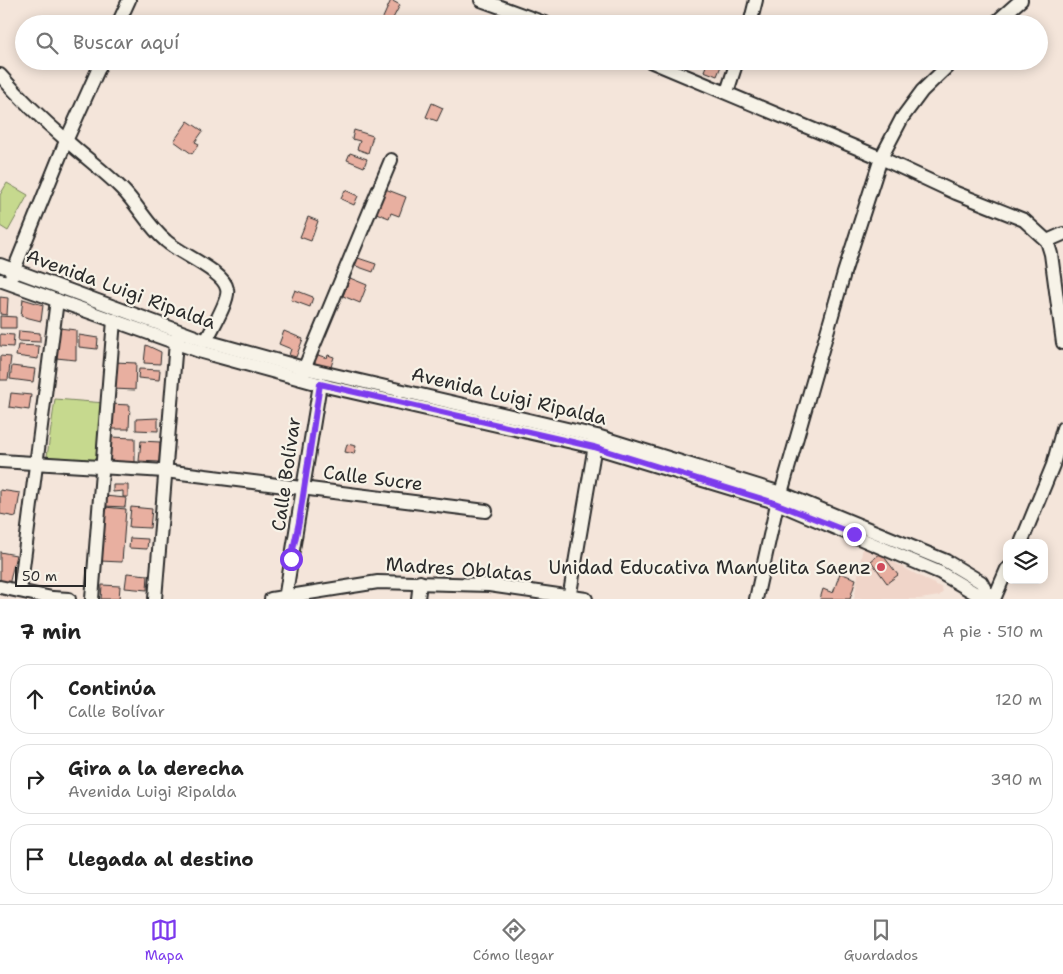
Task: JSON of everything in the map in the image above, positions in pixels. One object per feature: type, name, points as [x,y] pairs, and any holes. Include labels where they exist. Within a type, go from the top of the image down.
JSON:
[{"type":"street","points":[[122,15],[129,0]]},
{"type":"street","points":[[481,0],[522,15]]},
{"type":"street","points":[[752,15],[756,0]]},
{"type":"street","points":[[1004,15],[1021,0]]},
{"type":"street","points":[[4,282],[14,270],[66,141],[98,70]]},
{"type":"street","points":[[672,70],[880,158],[956,194],[1024,220],[1047,241],[1051,254],[1063,343]]},
{"type":"street","points":[[727,92],[734,70]]},
{"type":"street","points":[[756,599],[779,498],[844,273],[880,158],[902,118],[922,91],[944,70]]},
{"type":"street","points":[[0,75],[66,141],[95,163],[124,191],[152,228],[166,241],[183,254],[217,274],[224,282],[228,295],[206,341]]},
{"type":"street","points":[[303,374],[391,160]]},
{"type":"street","points":[[1047,241],[1063,234]]},
{"type":"street","name":"Avenida Luigi Ripalda","points":[[0,265],[178,337],[206,341],[303,374],[320,384],[596,441]]},
{"type":"street","name":"Avenida Luigi Ripalda","points":[[4,282],[114,320],[303,374],[596,441],[779,498],[946,560],[982,582],[990,599]]},
{"type":"street","points":[[20,591],[57,300]]},
{"type":"street","points":[[92,599],[114,320]]},
{"type":"street","points":[[156,599],[165,471],[178,337]]},
{"type":"street","name":"Calle Bolívar","points":[[285,598],[320,384]]},
{"type":"street","points":[[1022,539],[1053,465],[1063,428]]},
{"type":"street","points":[[569,598],[596,441]]},
{"type":"street","name":"Calle Sucre","points":[[0,461],[165,471],[486,511]]},
{"type":"street","name":"Avenida Luigi Ripalda","points":[[779,498],[941,573],[985,599]]},
{"type":"street","points":[[994,599],[1003,578]]},
{"type":"street","name":"Madres Oblatas","points":[[271,599],[378,582],[420,582],[488,585],[586,599]]},
{"type":"street","points":[[418,599],[420,582]]},
{"type":"street","points":[[0,586],[32,596],[69,599]]},
{"type":"shaded area","name":"Unidad Educativa Manuelita Saenz","points":[[863,546],[942,588],[943,592],[939,596],[920,599],[854,599]]},
{"type":"green space","points":[[7,183],[28,195],[8,231],[0,226],[0,195]]},
{"type":"green space","points":[[55,399],[105,403],[100,467],[46,464]]},
{"type":"building","points":[[391,0],[400,5],[395,15],[384,15]]},
{"type":"building","points":[[704,70],[719,70],[717,76]]},
{"type":"building","points":[[432,103],[443,108],[437,121],[426,117]]},
{"type":"building","points":[[188,121],[203,131],[195,142],[199,144],[192,154],[174,141]]},
{"type":"building","points":[[354,130],[373,136],[368,153],[357,149],[360,141],[352,139]]},
{"type":"building","points":[[350,153],[367,159],[364,167],[347,160]]},
{"type":"building","points":[[380,187],[406,197],[399,216],[391,213],[389,218],[371,211]]},
{"type":"building","points":[[345,190],[358,196],[354,205],[341,199]]},
{"type":"building","points":[[308,217],[318,221],[311,241],[300,237]]},
{"type":"building","points":[[355,257],[376,264],[373,272],[353,265]]},
{"type":"building","points":[[350,278],[367,285],[360,303],[343,296]]},
{"type":"building","points":[[295,290],[313,297],[310,307],[291,300]]},
{"type":"building","points":[[0,297],[8,298],[7,315],[0,314]]},
{"type":"building","points":[[23,299],[43,305],[41,321],[21,316]]},
{"type":"building","points":[[0,316],[16,317],[16,328],[0,328]]},
{"type":"building","points":[[59,328],[76,330],[76,360],[56,358]]},
{"type":"building","points":[[19,331],[40,333],[40,342],[18,341]]},
{"type":"building","points":[[284,331],[303,339],[296,357],[289,355],[291,349],[279,344]]},
{"type":"building","points":[[0,334],[14,335],[13,347],[0,346]]},
{"type":"building","points":[[79,335],[98,338],[97,349],[79,347]]},
{"type":"building","points":[[18,345],[39,346],[38,359],[16,356]]},
{"type":"building","points":[[146,345],[161,352],[160,364],[144,363]]},
{"type":"building","points":[[315,354],[327,358],[328,355],[334,357],[330,370],[312,363]]},
{"type":"building","points":[[0,356],[11,357],[8,380],[0,380]]},
{"type":"building","points":[[114,362],[136,363],[135,390],[113,389]]},
{"type":"building","points":[[12,366],[35,369],[33,382],[10,379]]},
{"type":"building","points":[[139,369],[160,370],[159,380],[138,378]]},
{"type":"building","points":[[11,393],[31,395],[29,410],[9,407]]},
{"type":"building","points":[[110,404],[130,405],[129,429],[110,429]]},
{"type":"building","points":[[158,418],[158,431],[136,430],[136,419]]},
{"type":"building","points":[[110,437],[135,438],[135,464],[109,463]]},
{"type":"building","points":[[141,441],[160,442],[159,462],[139,461]]},
{"type":"building","points":[[347,444],[356,446],[354,454],[345,452]]},
{"type":"building","points":[[113,485],[128,485],[128,497],[123,497],[123,491],[113,492]]},
{"type":"building","points":[[0,490],[20,493],[16,517],[0,514]]},
{"type":"building","points":[[104,496],[126,498],[125,507],[104,506]]},
{"type":"building","points":[[104,507],[126,509],[122,562],[100,561]]},
{"type":"building","points":[[131,507],[152,509],[150,528],[129,527]]},
{"type":"building","points":[[130,538],[148,539],[147,549],[129,548]]},
{"type":"building","points":[[0,552],[16,555],[9,585],[0,583]]},
{"type":"building","points":[[881,553],[898,575],[887,583],[871,561]]},
{"type":"building","points":[[127,573],[148,575],[147,590],[125,588]]},
{"type":"building","points":[[840,573],[856,579],[850,599],[820,599],[823,589],[833,593]]},
{"type":"building","points":[[102,585],[120,586],[119,599],[101,599]]},
{"type":"place","name":"Unidad Educativa Manuelita Saenz","points":[[881,567]]},
{"type":"route","points":[[291,559],[299,522],[314,409],[320,384],[594,447],[772,502],[854,534]]}]
